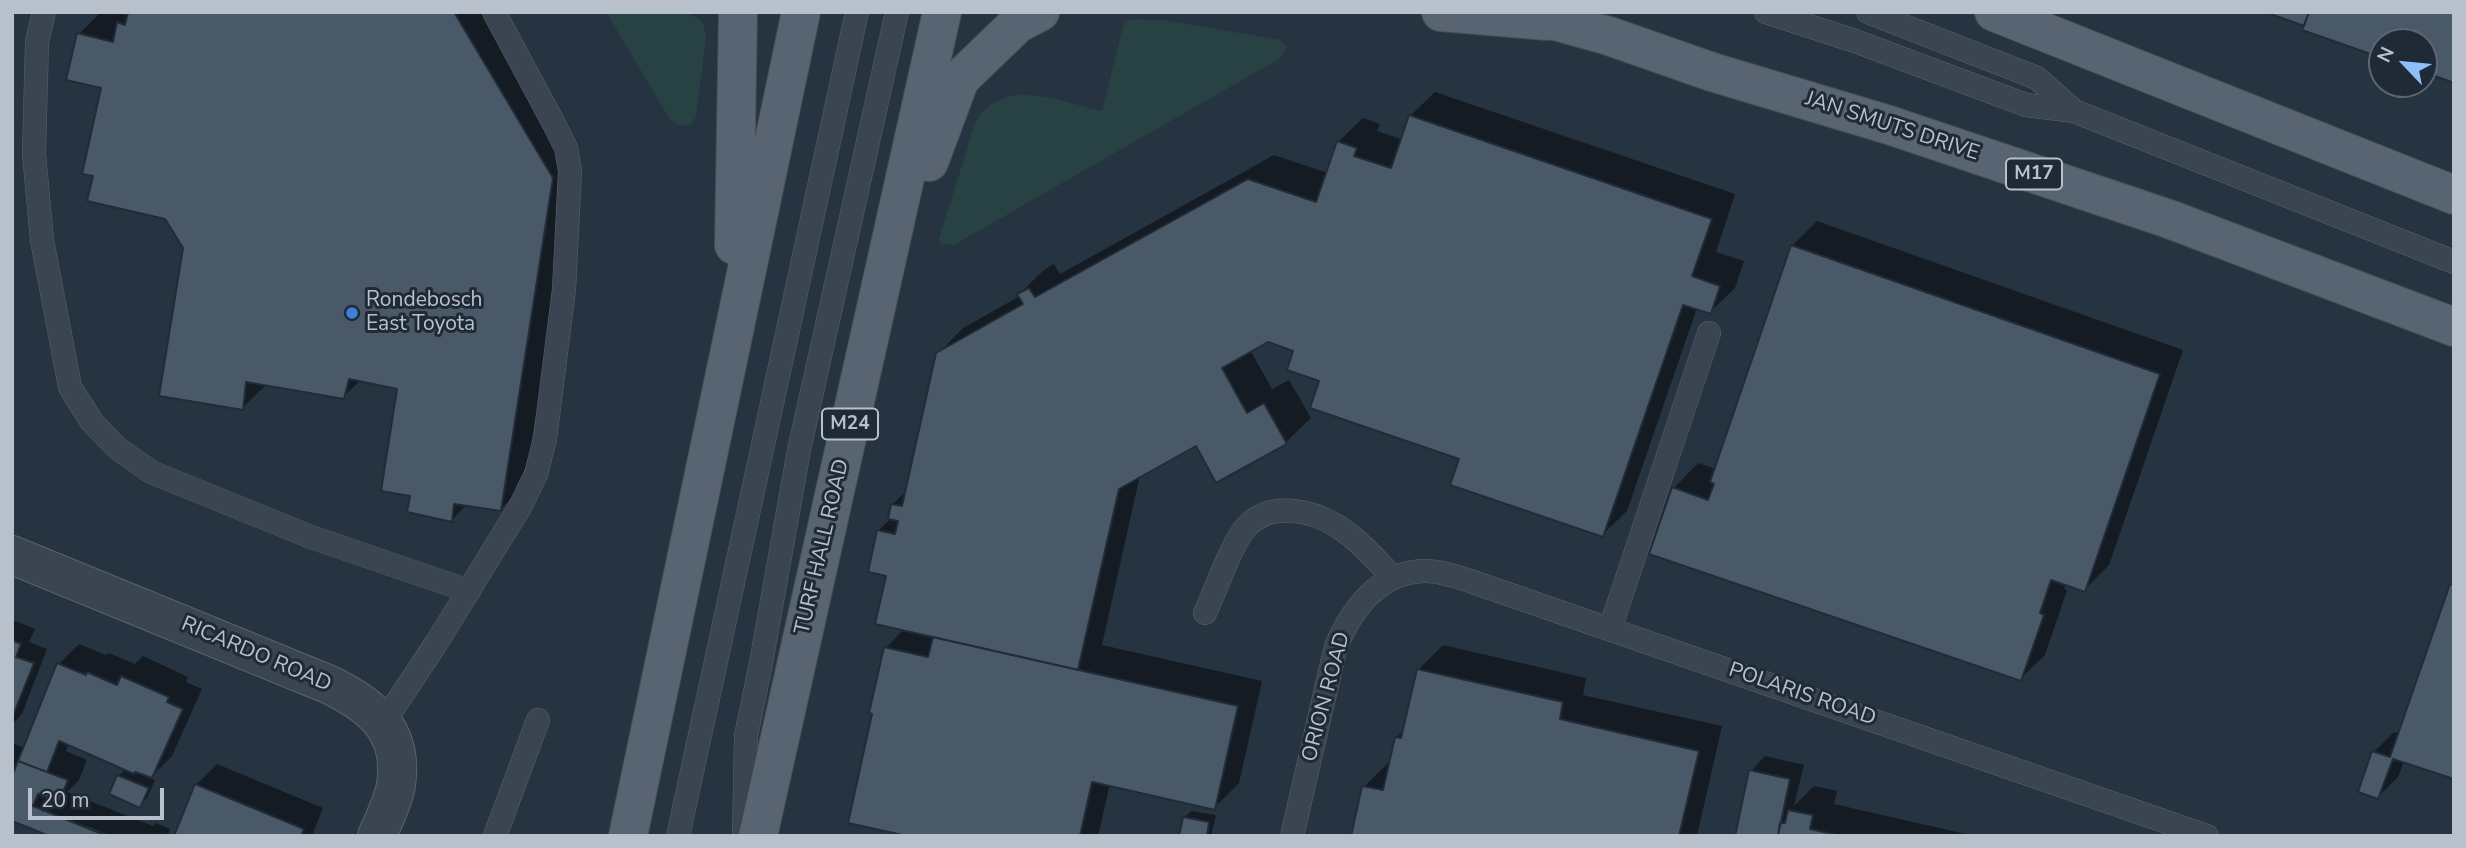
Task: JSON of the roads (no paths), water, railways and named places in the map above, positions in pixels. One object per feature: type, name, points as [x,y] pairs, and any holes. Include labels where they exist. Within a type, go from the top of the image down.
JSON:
[{"type":"main road","points":[[732,341],[738,12]]},
{"type":"main road","points":[[628,836],[801,12]]},
{"type":"main road","name":"TURF HALL ROAD","points":[[758,836],[942,12]]},
{"type":"main road","points":[[877,303],[960,79],[1017,24],[1040,12]]},
{"type":"main road","points":[[1441,12],[1560,22]]},
{"type":"main road","name":"JAN SMUTS DRIVE","points":[[1523,12],[1889,125],[2143,211],[2454,327]]},
{"type":"main road","points":[[1994,12],[2454,195]]},
{"type":"street","name":"RICARDO ROAD","points":[[12,555],[330,685],[361,702],[384,722]]},
{"type":"street","points":[[377,836],[392,801],[397,769],[393,744],[384,722]]},
{"type":"lane","points":[[44,12],[37,42],[34,154],[42,240],[70,387],[92,422],[117,448],[151,472],[310,537],[469,591]]},
{"type":"lane","points":[[384,722],[520,507],[536,474],[545,439],[564,289],[570,171],[566,148],[494,12]]},
{"type":"lane","points":[[678,836],[857,12]]},
{"type":"lane","points":[[744,836],[746,736],[799,450],[897,12]]},
{"type":"lane","points":[[1766,12],[1855,41],[2026,105],[2074,111],[2454,262]]},
{"type":"lane","points":[[1868,12],[2037,78],[2074,111]]},
{"type":"lane","points":[[1610,629],[1709,333]]},
{"type":"lane","points":[[1205,613],[1246,527],[1256,519],[1277,510],[1307,514],[1338,526],[1393,577]]},
{"type":"lane","name":"POLARIS ROAD","points":[[1393,577],[1428,571],[1452,576],[2207,836]]},
{"type":"lane","name":"ORION ROAD","points":[[1292,836],[1336,646],[1345,625],[1360,603],[1374,589],[1393,577]]},
{"type":"lane","points":[[495,836],[538,720]]},
{"type":"place","name":"Rondebosch East Toyota","points":[[352,313]]}]
